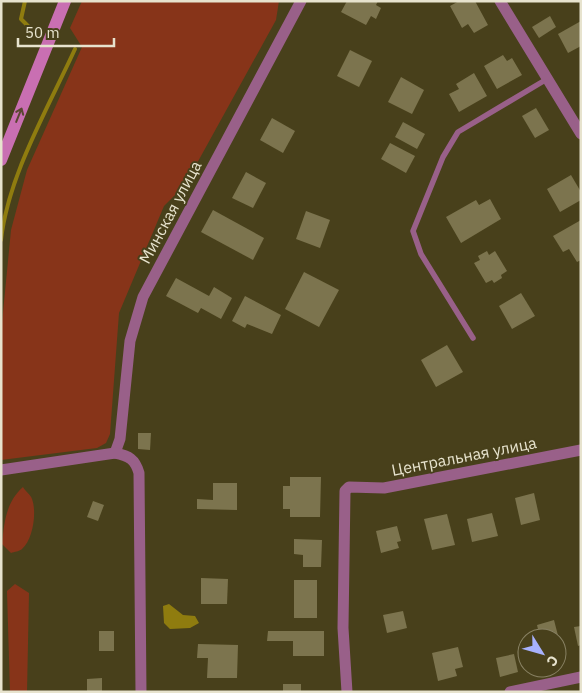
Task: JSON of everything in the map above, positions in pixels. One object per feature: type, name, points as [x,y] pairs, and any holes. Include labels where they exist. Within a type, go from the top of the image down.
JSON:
[{"type":"street","points":[[1,160],[65,1]]},
{"type":"street","name":"Минская улица","points":[[115,453],[120,439],[130,341],[144,297],[301,1]]},
{"type":"street","points":[[500,1],[581,134]]},
{"type":"street","name":"Центральная улица","points":[[347,692],[343,628],[343,494],[349,487],[384,488],[581,450]]},
{"type":"street","points":[[1,470],[115,453],[127,456],[136,462],[139,474],[141,692]]},
{"type":"street","points":[[510,692],[581,676]]},
{"type":"lane","points":[[473,338],[421,254],[413,232],[443,157],[458,132],[548,78]]},
{"type":"shaded area","points":[[82,1],[279,1],[276,20],[185,185],[164,206],[119,313],[110,434],[106,443],[97,448],[1,460],[1,333],[11,230],[27,170],[82,47],[70,28]]},
{"type":"shaded area","points":[[23,487],[31,498],[33,505],[33,526],[26,545],[21,550],[11,553],[2,544],[5,521],[9,506]]},
{"type":"shaded area","points":[[15,584],[29,593],[27,692],[10,692],[7,591]]},
{"type":"shaded area","points":[[169,604],[183,615],[195,616],[199,623],[190,628],[170,629],[164,623],[163,606]]},
{"type":"building","points":[[347,1],[378,1],[376,5],[381,8],[376,19],[371,16],[366,25],[341,12]]},
{"type":"building","points":[[459,1],[475,1],[488,25],[474,33],[468,24],[462,28],[450,6]]},
{"type":"building","points":[[550,16],[556,27],[539,38],[532,27]]},
{"type":"building","points":[[581,21],[581,46],[568,53],[558,34]]},
{"type":"building","points":[[350,50],[372,61],[359,87],[337,76]]},
{"type":"building","points":[[503,55],[507,61],[512,58],[522,75],[497,89],[484,66]]},
{"type":"building","points":[[474,73],[487,96],[459,112],[449,94],[459,89],[456,84]]},
{"type":"building","points":[[401,77],[424,90],[412,114],[388,102]]},
{"type":"building","points":[[536,108],[549,130],[535,138],[522,116]]},
{"type":"building","points":[[272,118],[295,131],[283,153],[260,140]]},
{"type":"building","points":[[403,122],[425,134],[417,149],[395,137]]},
{"type":"building","points":[[390,143],[415,156],[406,173],[381,159]]},
{"type":"building","points":[[246,172],[266,183],[253,208],[232,198]]},
{"type":"building","points":[[571,175],[581,192],[581,200],[560,212],[547,189]]},
{"type":"building","points":[[490,199],[501,219],[461,243],[446,217],[476,200],[479,205]]},
{"type":"building","points":[[213,210],[264,238],[253,260],[201,232]]},
{"type":"building","points":[[306,211],[330,220],[320,248],[296,239]]},
{"type":"building","points":[[581,220],[581,260],[577,262],[569,249],[563,252],[553,236]]},
{"type":"building","points":[[487,251],[489,255],[495,251],[507,271],[501,275],[502,278],[494,283],[492,280],[486,283],[474,263],[480,260],[478,256]]},
{"type":"building","points":[[304,272],[339,290],[319,327],[285,309]]},
{"type":"building","points":[[176,278],[209,296],[214,287],[232,298],[221,319],[201,308],[198,313],[166,296]]},
{"type":"building","points":[[521,293],[535,316],[512,329],[499,306]]},
{"type":"building","points":[[245,296],[281,315],[272,334],[247,324],[245,328],[232,321]]},
{"type":"building","points":[[447,345],[463,372],[436,387],[421,360]]},
{"type":"building","points":[[138,433],[151,433],[150,450],[138,449]]},
{"type":"building","points":[[290,477],[321,477],[320,517],[290,517],[290,509],[283,509],[283,486],[290,486]]},
{"type":"building","points":[[213,483],[237,483],[237,510],[197,509],[197,499],[213,500]]},
{"type":"building","points":[[534,493],[540,520],[521,525],[515,498]]},
{"type":"building","points":[[93,501],[104,505],[98,521],[87,517]]},
{"type":"building","points":[[492,513],[498,536],[472,542],[467,519]]},
{"type":"building","points":[[447,514],[455,545],[432,550],[424,519]]},
{"type":"building","points":[[397,526],[401,541],[397,542],[399,548],[381,553],[376,531]]},
{"type":"building","points":[[294,539],[322,540],[321,567],[303,567],[303,555],[294,554]]},
{"type":"building","points":[[201,578],[228,579],[227,604],[201,604]]},
{"type":"building","points":[[294,580],[317,580],[317,618],[294,618]]},
{"type":"building","points":[[403,611],[407,628],[387,633],[383,615]]},
{"type":"building","points":[[554,620],[556,628],[538,628],[537,625]]},
{"type":"building","points":[[581,626],[581,645],[578,646],[574,627]]},
{"type":"building","points":[[99,631],[114,631],[114,651],[99,651]]},
{"type":"building","points":[[268,631],[324,631],[324,656],[293,656],[293,641],[267,641]]},
{"type":"building","points":[[198,644],[238,645],[237,678],[207,678],[208,658],[197,658]]},
{"type":"building","points":[[458,647],[463,667],[455,669],[457,676],[438,681],[432,653]]},
{"type":"building","points":[[514,654],[517,672],[500,677],[496,658]]},
{"type":"building","points":[[102,678],[102,692],[87,692],[87,679]]},
{"type":"building","points":[[283,684],[301,684],[301,692],[283,692]]},
{"type":"waterway","points":[[25,1],[21,19],[29,27]]},
{"type":"waterway","points":[[1,240],[5,216],[20,167],[75,49]]}]
